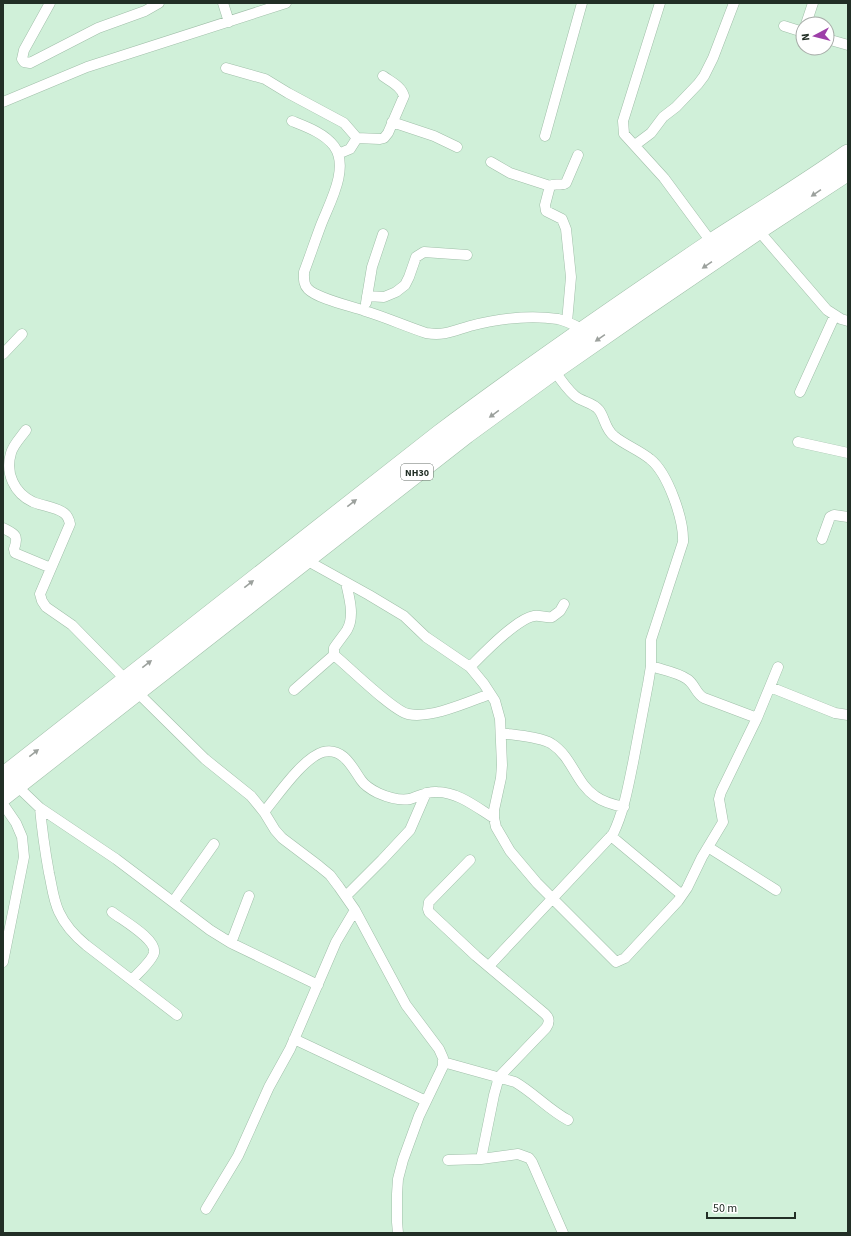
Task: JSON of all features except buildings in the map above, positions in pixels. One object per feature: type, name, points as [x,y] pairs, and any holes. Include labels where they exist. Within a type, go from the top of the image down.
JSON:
[{"type":"highway","name":"NH30","points":[[8,786],[440,434],[512,380],[575,326],[712,243],[848,154]]},
{"type":"highway","name":"NH30","points":[[131,686],[306,560],[466,434],[554,370],[758,230],[848,171]]},
{"type":"street","points":[[50,3],[24,50],[22,59],[24,62],[30,63],[98,28],[159,3]]},
{"type":"street","points":[[223,3],[228,22]]},
{"type":"street","points":[[3,102],[87,67],[286,3]]},
{"type":"street","points":[[544,136],[582,3]]},
{"type":"street","points":[[660,3],[624,122],[624,134],[664,178],[712,243]]},
{"type":"street","points":[[635,145],[651,133],[663,117],[676,107],[704,76],[713,58],[734,3]]},
{"type":"street","points":[[809,16],[813,3]]},
{"type":"street","points":[[784,26],[795,29]]},
{"type":"street","points":[[835,41],[848,45]]},
{"type":"street","points":[[226,68],[266,79],[288,93],[344,123],[357,138],[384,138],[388,134],[404,96],[398,87],[383,76]]},
{"type":"street","points":[[292,120],[324,136],[334,146],[338,154],[340,171],[336,188],[304,272],[305,285],[309,290],[318,295],[426,333],[436,335],[443,334],[471,326],[523,318],[559,319],[575,326],[566,229],[562,219],[546,211],[545,208],[550,186]]},
{"type":"street","points":[[392,122],[434,136],[457,147]]},
{"type":"street","points":[[338,154],[350,149],[357,138]]},
{"type":"street","points":[[491,162],[510,174],[550,186],[554,184],[562,185],[566,183],[578,155]]},
{"type":"street","points":[[758,230],[818,300],[835,315],[848,321]]},
{"type":"street","points":[[365,311],[372,267],[383,234]]},
{"type":"street","points":[[367,296],[384,297],[396,292],[405,285],[416,257],[419,254],[424,252],[467,255]]},
{"type":"street","points":[[800,392],[835,315]]},
{"type":"street","points":[[3,354],[22,334]]},
{"type":"street","points":[[489,966],[611,836],[619,821],[624,808],[648,684],[651,666],[651,640],[683,542],[683,532],[678,511],[663,474],[657,466],[650,458],[613,436],[608,429],[600,410],[576,397],[554,370]]},
{"type":"street","points":[[26,430],[11,452],[8,468],[11,480],[24,496],[62,512],[69,518],[70,524],[40,594],[46,607],[72,625],[205,759],[251,796],[282,838],[330,875],[355,910],[403,999],[439,1049],[443,1058],[440,1075],[426,1101],[403,1160],[398,1179],[398,1233]]},
{"type":"street","points":[[798,442],[848,453]]},
{"type":"street","points":[[822,539],[830,517],[834,515],[848,517]]},
{"type":"street","points":[[3,528],[16,537],[17,541],[14,549],[16,553],[51,568]]},
{"type":"street","points":[[306,560],[404,616],[426,637],[470,667],[484,684],[495,701],[500,719],[502,771],[494,818],[501,837],[510,850],[552,899],[616,962],[625,958],[682,895],[723,822],[719,799],[721,792],[757,718],[778,667]]},
{"type":"street","points":[[346,583],[351,609],[350,621],[346,631],[334,648],[334,655],[394,706],[407,714],[421,714],[446,710],[490,694]]},
{"type":"street","points":[[470,667],[505,633],[526,618],[534,616],[556,616],[564,604]]},
{"type":"street","points":[[294,690],[334,655]]},
{"type":"street","points":[[651,666],[682,676],[689,680],[700,696],[704,698],[757,718]]},
{"type":"street","points":[[770,687],[836,713],[848,715]]},
{"type":"street","points":[[501,733],[542,740],[553,744],[567,758],[586,788],[593,795],[624,808]]},
{"type":"street","points":[[264,812],[309,759],[323,752],[331,751],[340,754],[355,770],[362,781],[369,788],[378,792],[404,800],[426,793],[447,793],[461,798],[494,818]]},
{"type":"street","points":[[8,786],[116,859],[210,930],[231,943],[318,984]]},
{"type":"street","points":[[346,896],[410,830],[426,793]]},
{"type":"street","points":[[3,804],[16,823],[22,837],[24,857],[3,962]]},
{"type":"street","points":[[40,808],[54,897],[59,913],[76,936],[86,945],[177,1014]]},
{"type":"street","points":[[611,836],[682,895]]},
{"type":"street","points":[[172,902],[214,844]]},
{"type":"street","points":[[708,847],[776,890]]},
{"type":"street","points":[[470,860],[429,902],[428,909],[437,920],[476,956],[544,1013],[549,1020],[546,1028],[499,1077],[481,1159]]},
{"type":"street","points":[[231,943],[249,896]]},
{"type":"street","points":[[206,1209],[238,1156],[269,1087],[294,1039],[336,942],[355,910]]},
{"type":"street","points":[[112,912],[149,939],[153,947],[154,952],[151,958],[132,980]]},
{"type":"street","points":[[294,1039],[426,1101]]},
{"type":"street","points":[[443,1062],[515,1082],[568,1120]]},
{"type":"street","points":[[448,1160],[481,1159],[518,1154],[529,1158],[563,1233]]}]
